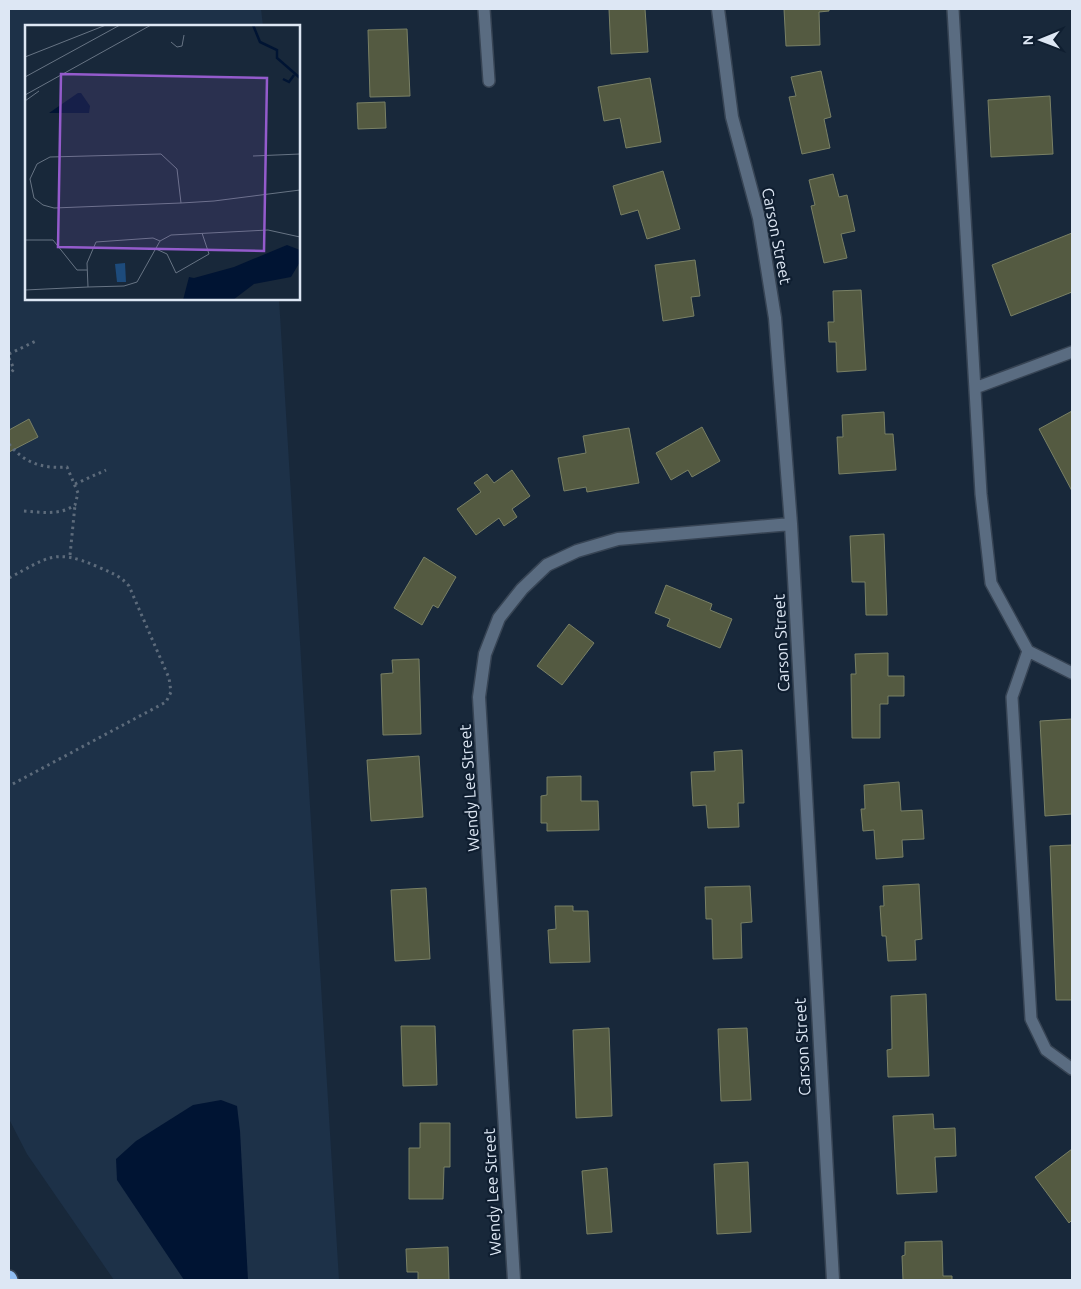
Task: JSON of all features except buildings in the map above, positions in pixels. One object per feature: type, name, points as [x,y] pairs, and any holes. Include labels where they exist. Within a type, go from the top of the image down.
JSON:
[{"type":"street","name":"Carson Street","points":[[718,9],[732,117],[759,218],[775,318],[791,524],[833,1280]]},
{"type":"street","name":"Wendy Lee Street","points":[[514,1280],[479,697],[485,654],[499,618],[522,589],[547,565],[576,551],[618,539],[658,534],[791,524]]},
{"type":"lane","points":[[484,9],[489,81]]},
{"type":"lane","points":[[953,9],[981,494],[991,582],[1028,651],[1072,673]]},
{"type":"lane","points":[[975,388],[1072,352]]},
{"type":"lane","points":[[1028,651],[1012,697],[1031,1019],[1046,1050],[1072,1069]]},
{"type":"path","points":[[9,354],[38,340]]},
{"type":"path","points":[[9,358],[14,369],[9,375]]},
{"type":"path","points":[[9,444],[18,454],[33,463],[54,468],[67,467],[78,493],[70,555]]},
{"type":"path","points":[[75,484],[106,470]]},
{"type":"path","points":[[22,511],[56,513],[75,505]]},
{"type":"path","points":[[9,578],[50,557],[70,555],[121,576],[129,586],[169,678],[170,692],[166,702],[9,786]]},
{"type":"shaded area","points":[[9,9],[261,9],[263,25],[25,25],[25,300],[279,300],[339,1280],[114,1280],[27,1154],[9,1119]]},
{"type":"shaded area","points":[[221,1100],[237,1106],[248,1280],[184,1280],[117,1180],[116,1159],[136,1141],[193,1105]]}]
